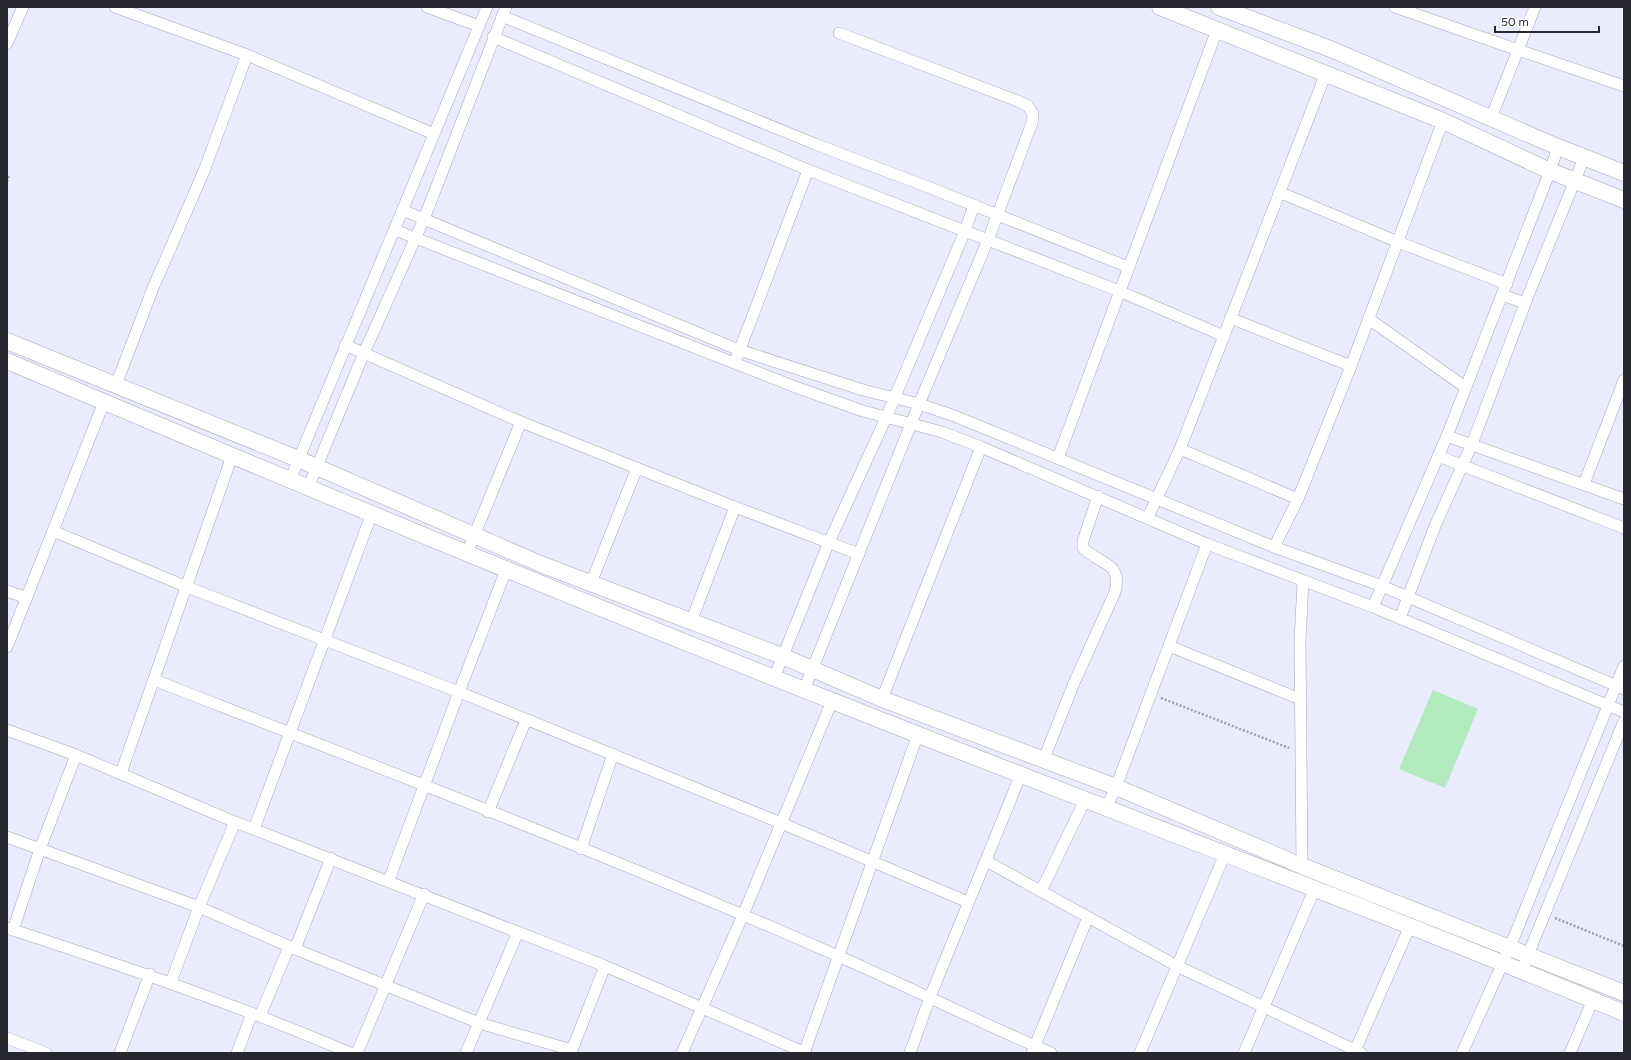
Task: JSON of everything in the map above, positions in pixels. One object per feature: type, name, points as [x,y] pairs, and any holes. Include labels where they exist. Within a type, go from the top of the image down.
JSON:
[{"type":"main road","points":[[1160,7],[1443,121],[1550,171],[1624,200]]},
{"type":"main road","points":[[1219,7],[1333,50],[1584,158],[1624,173]]},
{"type":"main road","points":[[7,341],[298,459],[543,565],[782,656],[882,699],[1043,761],[1116,787],[1302,866],[1529,954],[1624,993]]},
{"type":"main road","points":[[7,361],[506,570],[804,690],[1315,888],[1624,1013]]},
{"type":"street","points":[[8,40],[23,7]]},
{"type":"street","points":[[115,7],[247,55],[434,134]]},
{"type":"street","points":[[427,7],[479,26]]},
{"type":"street","points":[[290,480],[487,7]]},
{"type":"street","points":[[1395,7],[1418,11],[1518,50],[1624,86]]},
{"type":"street","points":[[1491,118],[1535,7]]},
{"type":"street","points":[[308,488],[364,353],[424,219],[493,37],[504,12],[808,141],[998,214],[1128,267]]},
{"type":"street","points":[[1058,458],[1217,30]]},
{"type":"street","points":[[804,690],[919,404],[988,240],[1032,123],[1033,114],[1028,106],[839,33]]},
{"type":"street","points":[[493,37],[808,170],[1119,291],[1224,336]]},
{"type":"street","points":[[116,385],[153,288],[204,171],[247,55]]},
{"type":"street","points":[[1148,517],[1155,498],[1180,449],[1326,73]]},
{"type":"street","points":[[1274,547],[1298,499],[1351,366],[1443,121]]},
{"type":"street","points":[[1373,607],[1447,436],[1507,284],[1558,147]]},
{"type":"street","points":[[1400,618],[1435,526],[1472,444],[1525,303],[1584,158]]},
{"type":"street","points":[[734,364],[808,170]]},
{"type":"street","points":[[1279,192],[1398,242],[1507,284]]},
{"type":"street","points":[[774,678],[829,542],[886,418],[965,232],[974,205]]},
{"type":"street","points":[[402,210],[739,350],[863,390],[919,404],[1058,458],[1274,547],[1408,596],[1620,687]]},
{"type":"street","points":[[395,230],[734,364],[863,412],[942,432],[981,447],[1148,517],[1207,544],[1373,607],[1624,712]]},
{"type":"street","points":[[1502,296],[1525,303]]},
{"type":"street","points":[[1230,318],[1351,366]]},
{"type":"street","points":[[1369,319],[1466,387]]},
{"type":"street","points":[[345,345],[521,422],[735,507],[859,554]]},
{"type":"street","points":[[1584,484],[1624,380]]},
{"type":"street","points":[[7,647],[104,402]]},
{"type":"street","points":[[467,553],[521,422]]},
{"type":"street","points":[[1447,436],[1624,499]]},
{"type":"street","points":[[882,699],[981,447]]},
{"type":"street","points":[[1180,449],[1298,499]]},
{"type":"street","points":[[121,773],[232,456]]},
{"type":"street","points":[[1438,456],[1624,528]]},
{"type":"street","points":[[591,583],[637,468]]},
{"type":"street","points":[[1043,761],[1074,683],[1118,583],[1118,577],[1112,567],[1082,548],[1098,496]]},
{"type":"street","points":[[691,622],[735,507]]},
{"type":"street","points":[[254,829],[372,513]]},
{"type":"street","points":[[53,531],[187,587],[324,639],[613,754],[968,902]]},
{"type":"street","points":[[1106,808],[1116,787],[1207,544]]},
{"type":"street","points":[[389,880],[423,786],[506,570]]},
{"type":"street","points":[[1302,866],[1300,642],[1303,581]]},
{"type":"street","points":[[7,591],[27,598]]},
{"type":"street","points":[[1169,646],[1300,699]]},
{"type":"street","points":[[1462,1053],[1510,947],[1609,705],[1620,687],[1624,666]]},
{"type":"street","points":[[154,680],[582,849],[743,915],[930,997],[1033,1050],[1050,1053]]},
{"type":"street","points":[[682,1053],[743,915],[832,701]]},
{"type":"street","points":[[488,812],[526,720]]},
{"type":"street","points":[[1522,972],[1624,721]]},
{"type":"street","points":[[7,730],[76,755],[235,822],[389,880],[605,966],[805,1053],[837,956],[873,863],[918,734]]},
{"type":"street","points":[[582,849],[613,754]]},
{"type":"street","points":[[76,755],[10,929],[150,974],[347,1052]]},
{"type":"street","points":[[910,1053],[930,997],[1021,774]]},
{"type":"street","points":[[1041,891],[1085,800]]},
{"type":"street","points":[[171,982],[199,908],[235,822]]},
{"type":"street","points":[[7,837],[199,908],[292,948],[479,1023],[574,1052],[605,966]]},
{"type":"street","points":[[1140,1053],[1225,854]]},
{"type":"street","points":[[237,1053],[292,948],[330,858]]},
{"type":"street","points":[[986,861],[1177,966],[1264,1009],[1357,1052],[1410,926]]},
{"type":"street","points":[[1244,1053],[1315,888]]},
{"type":"street","points":[[357,1053],[424,894]]},
{"type":"street","points":[[1033,1050],[1088,917]]},
{"type":"street","points":[[466,1053],[518,932]]},
{"type":"street","points":[[120,1053],[150,974]]},
{"type":"street","points":[[1570,1053],[1593,1000]]},
{"type":"street","points":[[7,1038],[46,1053]]},
{"type":"path","points":[[7,182],[9,175]]},
{"type":"path","points":[[1151,694],[1300,752]]},
{"type":"path","points":[[1545,914],[1624,946]]},
{"type":"green space","points":[[1433,690],[1478,709],[1445,788],[1399,769]]}]
